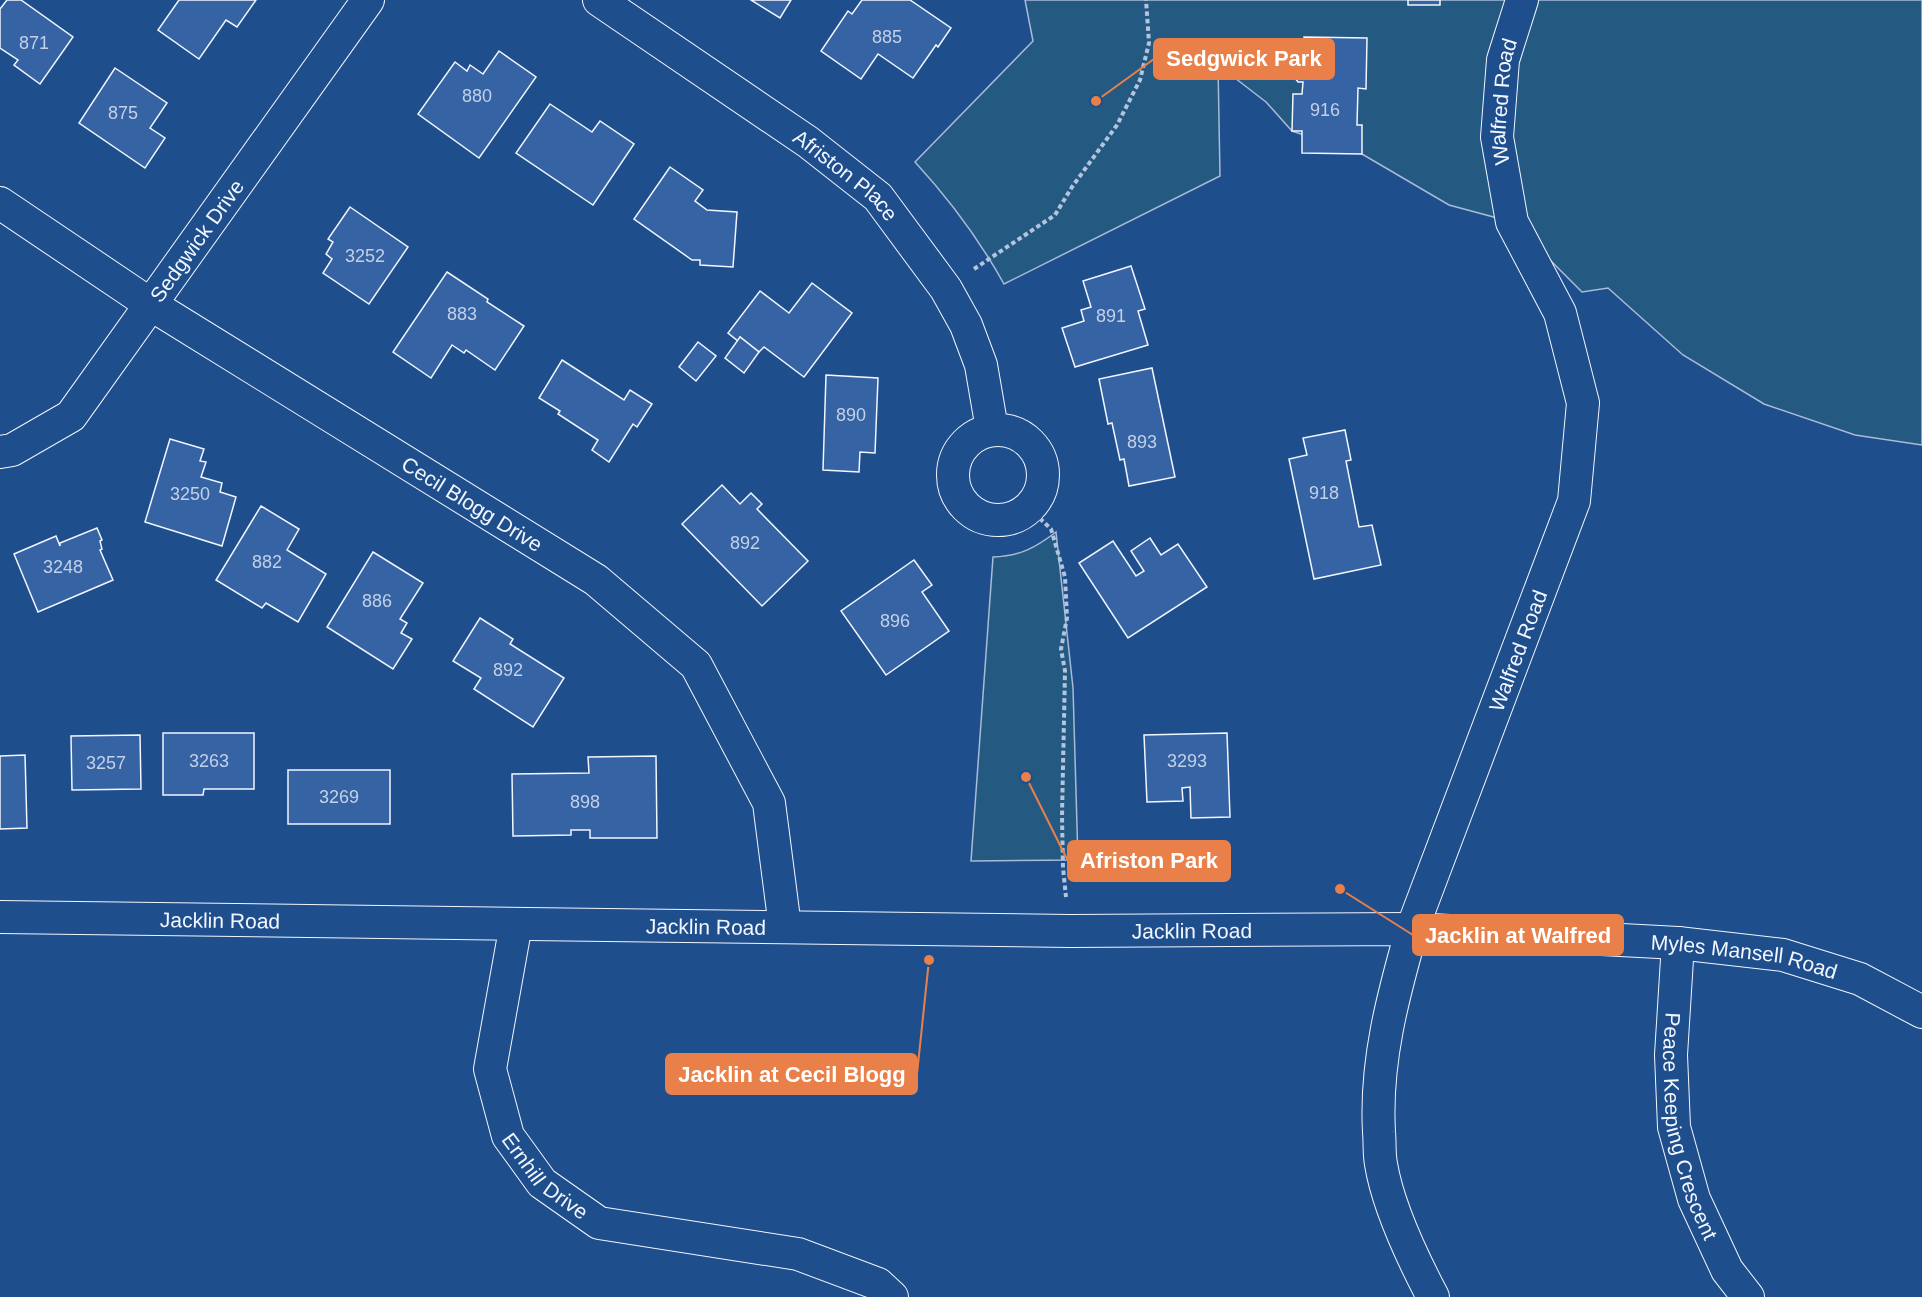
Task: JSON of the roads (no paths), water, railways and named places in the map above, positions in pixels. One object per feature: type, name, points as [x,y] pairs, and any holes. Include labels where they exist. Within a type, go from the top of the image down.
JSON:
[{"type":"street","name":"Sedgwick Drive","points":[[0,452],[12,450],[71,416],[368,0]]},
{"type":"street","name":"Afriston Place","points":[[599,0],[808,142],[878,197],[946,289],[966,325],[981,364],[992,429]]},
{"type":"street","name":"Walfred Road","points":[[1433,1297],[1397,1220],[1381,1165],[1377,1105],[1382,1053],[1392,1000],[1412,929],[1574,501],[1583,403],[1560,313],[1512,222],[1497,137],[1503,60],[1522,0]]},
{"type":"street","name":"Cecil Blogg Drive","points":[[0,203],[150,304],[596,580],[696,665],[769,803],[784,927]]},
{"type":"street","points":[[992,429],[1011,431],[1028,440],[1040,455],[1044,474],[1040,493],[1029,508],[1013,518],[994,520],[976,515],[961,502],[953,485],[953,466],[960,448],[974,435],[992,429]]},
{"type":"street","name":"Jacklin Road","points":[[0,917],[1070,931],[1412,929]]},
{"type":"street","name":"Ernhill Drive","points":[[516,924],[490,1069],[508,1136],[542,1184],[599,1223],[798,1254],[878,1284],[892,1297]]},
{"type":"street","name":"Myles Mansell Road","points":[[1412,929],[1678,943],[1783,955],[1860,979],[1922,1012]]},
{"type":"street","name":"Peace Keeping Crescent","points":[[1678,943],[1671,1055],[1674,1127],[1694,1199],[1727,1270],[1748,1297]]},
{"type":"place","name":"Sedgwick Park","points":[[1096,101]]},
{"type":"place","name":"Afriston Park","points":[[1026,777]]},
{"type":"place","name":"Jacklin at Walfred","points":[[1340,889]]},
{"type":"place","name":"Jacklin at Cecil Blogg","points":[[929,960]]}]
